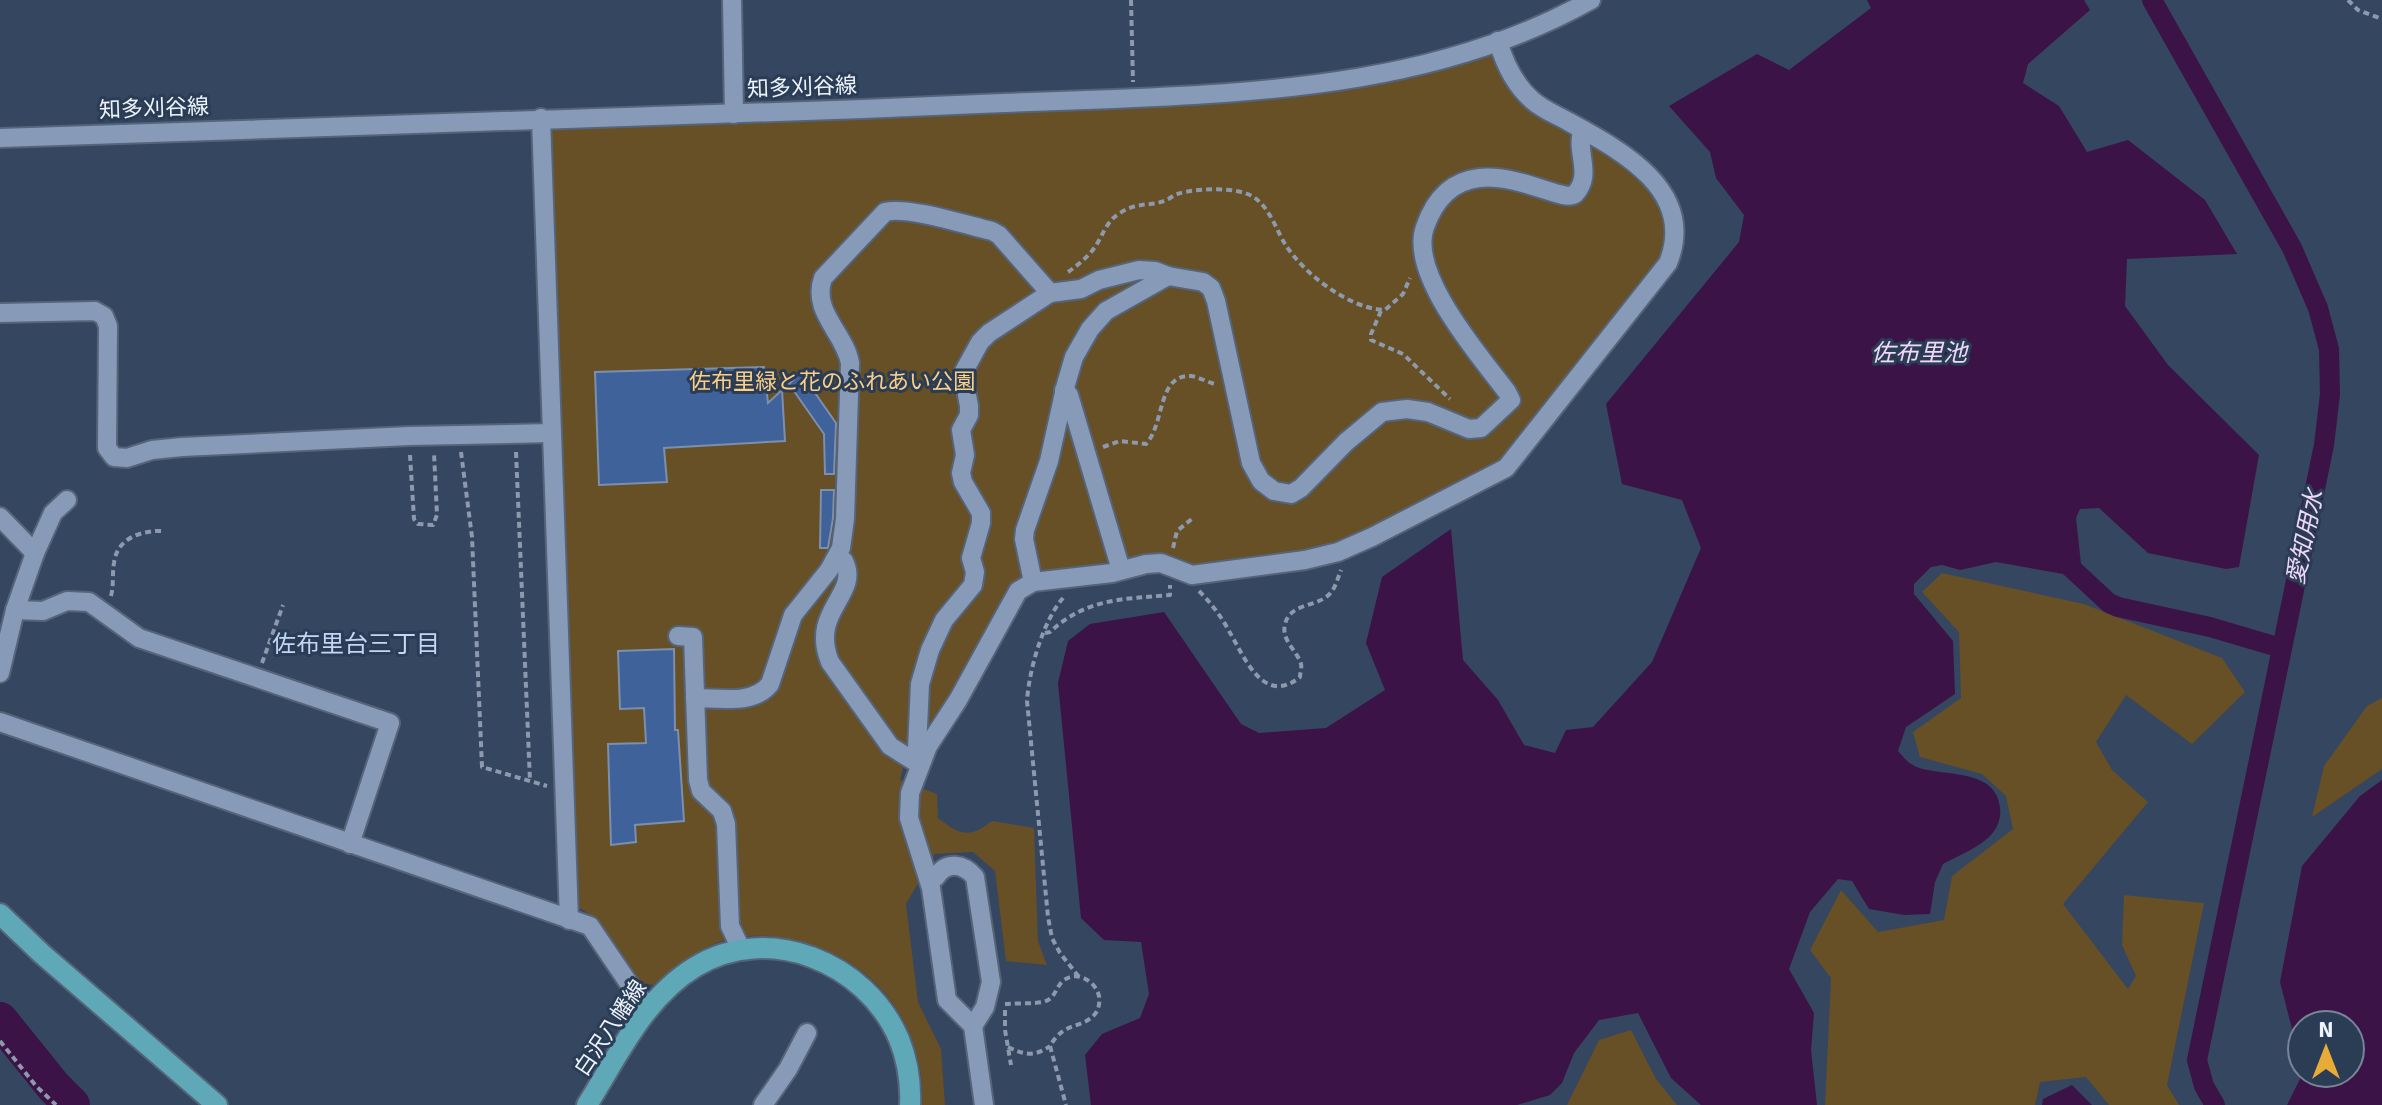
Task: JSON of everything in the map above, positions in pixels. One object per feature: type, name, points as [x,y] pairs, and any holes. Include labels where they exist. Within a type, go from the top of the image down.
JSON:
[{"type":"main road","points":[[0,914],[217,1105]]},
{"type":"main road","name":"白沢八幡線","points":[[587,1105],[650,1006],[664,990],[713,957],[741,949],[781,949],[821,960],[849,976],[866,991],[899,1038],[906,1062],[910,1105]]},
{"type":"street","points":[[732,0],[734,114]]},
{"type":"street","name":"知多刈谷線","points":[[0,138],[734,114],[1257,92],[1352,81],[1416,68],[1498,41],[1591,0]]},
{"type":"street","points":[[984,1105],[973,1026],[947,1000],[929,879],[909,818],[910,793],[922,760],[1018,591],[1033,582],[1146,564],[1161,563],[1192,575],[1305,560],[1345,549],[1506,468],[1668,263],[1676,233],[1669,202],[1646,171],[1530,98],[1505,63],[1498,41]]},
{"type":"street","points":[[541,118],[569,920]]},
{"type":"street","points":[[922,760],[916,734],[920,684],[930,650],[944,620],[973,585],[975,572],[971,558],[981,513],[961,473],[965,455],[961,430],[969,415],[963,373],[980,342],[989,333],[1047,290],[1081,289],[1099,280],[1139,270],[1203,282],[1211,288],[1216,301],[1251,463],[1261,481],[1274,491],[1291,494],[1382,412],[1407,409],[1428,412],[1469,429],[1481,428],[1511,400],[1467,339],[1435,285],[1422,256],[1423,231],[1447,192],[1460,183],[1472,180],[1505,178],[1569,197],[1575,194],[1584,171],[1580,136],[1583,130]]},
{"type":"street","points":[[695,698],[751,697],[763,693],[770,684],[793,615],[841,548],[845,519],[850,363],[848,351],[829,323],[820,297],[823,278],[885,212],[892,210],[992,231],[1047,290]]},
{"type":"street","points":[[1033,582],[1025,530],[1049,461],[1074,357],[1090,329],[1106,311],[1168,276]]},
{"type":"street","points":[[0,313],[95,311],[104,316],[108,326],[107,448],[114,457],[127,458],[152,450],[182,447],[409,436],[552,433]]},
{"type":"street","points":[[1064,390],[1069,395],[1121,570]]},
{"type":"street","points":[[0,673],[15,610],[35,553],[53,513],[67,500]]},
{"type":"street","points":[[0,517],[35,553]]},
{"type":"street","points":[[837,557],[844,561],[848,578],[827,619],[823,633],[824,648],[830,662],[890,746],[922,760]]},
{"type":"street","points":[[15,610],[43,611],[67,601],[89,602],[139,638],[390,723],[350,844]]},
{"type":"street","points":[[678,636],[693,637],[698,780],[701,791],[722,811],[726,824],[730,926],[741,949]]},
{"type":"street","points":[[0,722],[590,926],[636,994],[650,1006]]},
{"type":"street","points":[[929,879],[951,865],[969,869],[975,877],[991,982],[985,1007],[973,1026]]},
{"type":"street","points":[[763,1105],[788,1069],[807,1033]]},
{"type":"path","points":[[1131,0],[1133,98]]},
{"type":"path","points":[[2348,0],[2358,10],[2382,19]]},
{"type":"path","points":[[1047,290],[1087,257],[1112,218],[1122,211],[1142,203],[1164,202],[1177,194],[1242,191],[1266,209],[1287,247],[1306,271],[1352,300],[1381,311]]},
{"type":"path","points":[[1435,285],[1410,278],[1396,302],[1381,311],[1371,340],[1403,354],[1459,408]]},
{"type":"path","points":[[1086,454],[1120,441],[1146,444],[1154,436],[1165,392],[1176,379],[1187,376],[1211,383],[1233,384]]},
{"type":"path","points":[[520,433],[516,449],[530,781]]},
{"type":"path","points":[[459,435],[472,537],[482,767],[564,792]]},
{"type":"path","points":[[409,436],[414,519],[418,524],[425,525],[433,525],[437,515],[433,436]]},
{"type":"path","points":[[106,615],[114,584],[114,563],[124,541],[148,530],[165,531]]},
{"type":"path","points":[[1192,575],[1193,585],[1211,603],[1252,671],[1267,684],[1278,686],[1300,677],[1301,664],[1287,640],[1285,625],[1290,614],[1298,607],[1324,599],[1333,591],[1345,562],[1345,549]]},
{"type":"path","points":[[1068,593],[1060,601],[1033,661],[1028,677],[1027,701],[1048,917],[1052,938],[1079,977]]},
{"type":"path","points":[[256,678],[283,605]]},
{"type":"path","points":[[1005,1004],[1045,1001],[1052,998],[1064,980],[1079,977],[1090,981],[1100,999],[1097,1012],[1089,1019],[1063,1028],[1050,1046],[1033,1054],[1007,1047]]},
{"type":"path","points":[[0,1041],[36,1086],[56,1105]]},
{"type":"path","points":[[1050,1046],[1066,1105]]},
{"type":"green space","name":"佐布里緑と花のふれあい公園","points":[[1498,41],[1505,63],[1569,122],[1669,202],[1674,250],[1506,468],[1372,537],[1192,575],[1161,563],[1157,554],[1040,573],[1011,586],[949,697],[924,734],[908,747],[900,780],[937,794],[938,818],[959,831],[977,831],[992,821],[1034,828],[1038,941],[1047,965],[1006,961],[995,871],[973,852],[935,854],[906,904],[918,1002],[941,1049],[945,1105],[922,1105],[916,1051],[907,1027],[877,985],[835,954],[787,938],[741,937],[692,955],[653,985],[640,983],[597,919],[578,907],[550,152],[541,118],[1257,92]]},
{"type":"green space","points":[[1942,573],[2084,604],[2222,658],[2245,692],[2192,744],[2126,695],[2096,742],[2112,770],[2148,802],[2063,904],[2128,989],[2136,976],[2122,945],[2124,895],[2204,903],[2167,1085],[2179,1105],[2109,1105],[2086,1077],[2040,1082],[2035,1105],[1825,1105],[1831,978],[1810,950],[1841,890],[1878,932],[1944,920],[1952,876],[2013,829],[2006,796],[1982,774],[1920,757],[1913,732],[1961,698],[1959,632],[1922,592]]},
{"type":"green space","points":[[2382,698],[2382,769],[2312,817],[2324,766],[2367,706]]},
{"type":"green space","points":[[1631,1030],[1656,1079],[1677,1105],[1567,1105],[1599,1040]]},
{"type":"water","name":"佐布里池","points":[[1867,0],[2084,0],[2090,10],[2028,64],[2023,83],[2059,106],[2087,152],[2128,140],[2205,200],[2237,254],[2127,259],[2125,306],[2168,365],[2259,455],[2239,567],[2226,569],[2148,553],[2099,508],[2080,509],[2076,518],[2081,564],[2069,575],[1996,562],[1960,570],[1942,565],[1931,567],[1914,584],[1914,594],[1953,641],[1955,694],[1906,727],[1898,751],[1909,763],[1921,768],[1975,778],[1987,784],[1996,793],[2000,818],[1996,828],[1982,843],[1943,864],[1935,882],[1930,914],[1904,915],[1869,909],[1852,881],[1838,879],[1810,912],[1789,969],[1814,1013],[1811,1050],[1817,1105],[1701,1105],[1671,1078],[1638,1013],[1599,1020],[1574,1053],[1562,1083],[1550,1095],[1517,1105],[1091,1105],[1085,1055],[1102,1034],[1140,1018],[1149,994],[1141,942],[1104,940],[1081,918],[1058,683],[1068,641],[1090,624],[1164,612],[1241,724],[1259,733],[1326,728],[1385,690],[1366,643],[1382,577],[1451,529],[1463,660],[1498,700],[1524,745],[1555,753],[1566,730],[1593,727],[1652,662],[1701,548],[1682,500],[1622,484],[1606,404],[1739,242],[1744,215],[1716,178],[1710,152],[1669,106],[1757,54],[1789,70],[1871,8]]},
{"type":"water","points":[[2382,780],[2382,1105],[2287,1105],[2295,1089],[2366,1089],[2366,1009],[2287,1009],[2280,982],[2302,866],[2360,796]]},
{"type":"water","points":[[2072,1085],[2092,1105],[2042,1105],[2043,1099]]},
{"type":"building","points":[[764,367],[768,403],[782,390],[785,441],[664,448],[667,482],[599,485],[595,372]]},
{"type":"building","points":[[801,373],[836,423],[834,474],[825,474],[824,434],[789,384]]},
{"type":"building","points":[[821,490],[834,490],[828,548],[820,548]]},
{"type":"building","points":[[674,649],[675,730],[678,730],[684,821],[635,825],[636,842],[611,845],[608,744],[646,743],[644,708],[620,709],[618,651]]},
{"type":"waterway","name":"愛知用水","points":[[2152,0],[2292,248],[2318,308],[2329,349],[2330,394],[2324,445],[2197,1060],[2204,1086],[2215,1105]]},
{"type":"waterway","points":[[2055,553],[2109,603],[2118,607],[2210,627],[2281,648]]},
{"type":"waterway","points":[[0,1020],[72,1105]]},
{"type":"district","name":"佐布里台三丁目","points":[[356,644]]}]
